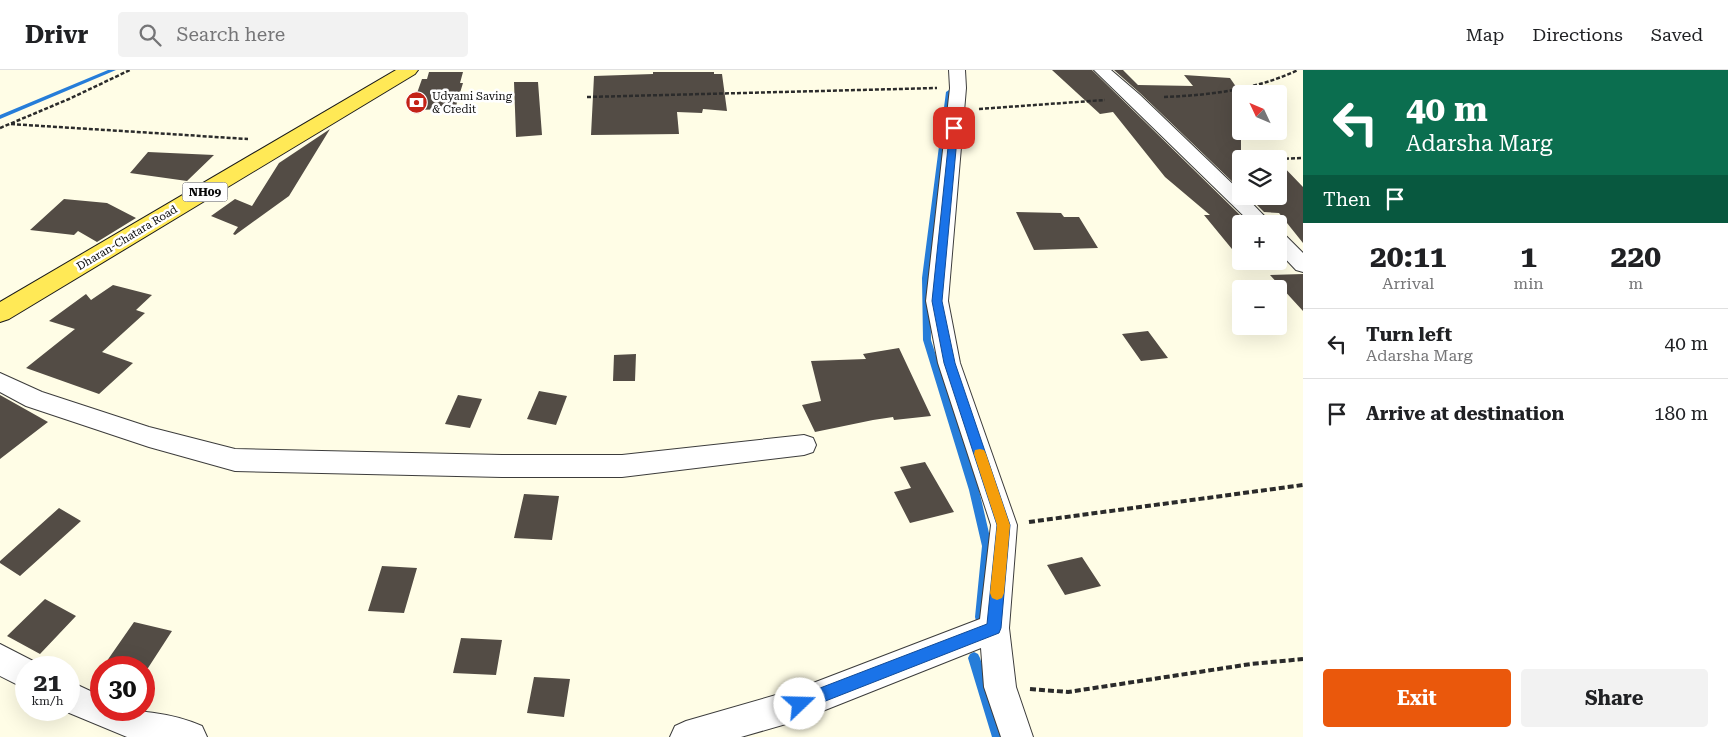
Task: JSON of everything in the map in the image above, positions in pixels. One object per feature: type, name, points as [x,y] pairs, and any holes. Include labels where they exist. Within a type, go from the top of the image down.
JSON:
[{"type":"main road","name":"Dharan-Chatara Road","points":[[0,313],[292,141],[408,70]]},
{"type":"street","points":[[1102,70],[1134,98],[1254,215]]},
{"type":"street","points":[[958,79],[937,301],[949,363],[1004,525],[994,628],[1000,687],[1017,737]]},
{"type":"street","points":[[1287,248],[1303,265]]},
{"type":"street","points":[[0,382],[34,400],[149,437],[235,460],[502,466],[622,466],[804,445]]},
{"type":"street","points":[[686,737],[800,704],[994,628]]},
{"type":"street","points":[[0,659],[15,668]]},
{"type":"street","points":[[80,703],[172,734],[191,737]]},
{"type":"path","points":[[0,128],[69,99],[130,70]]},
{"type":"path","points":[[956,110],[1134,98],[1206,96],[1267,82],[1298,70]]},
{"type":"path","points":[[587,97],[958,79]]},
{"type":"path","points":[[11,124],[200,137],[292,141]]},
{"type":"path","points":[[1287,159],[1303,158]]},
{"type":"path","points":[[1004,525],[1303,485]]},
{"type":"path","points":[[1000,687],[1068,692],[1251,664],[1303,659]]},
{"type":"building","points":[[1052,70],[1092,70],[1240,215],[1232,215],[1232,249],[1204,215],[1210,215],[1165,177],[1113,112],[1100,114]]},
{"type":"building","points":[[1114,70],[1123,70],[1138,85],[1193,86],[1184,75],[1230,78],[1235,85],[1232,85],[1232,140],[1241,140],[1241,150],[1232,150],[1232,181]]},
{"type":"building","points":[[429,72],[463,72],[460,83],[463,83],[455,109],[411,110],[422,79],[427,79]]},
{"type":"building","points":[[653,72],[714,72],[714,74],[722,74],[727,111],[703,109],[702,113],[677,112],[679,134],[591,135],[594,76],[653,74]]},
{"type":"building","points":[[514,82],[538,82],[542,135],[516,137]]},
{"type":"building","points":[[330,129],[289,196],[235,235],[233,234],[238,227],[211,216],[235,199],[252,206],[279,163]]},
{"type":"building","points":[[148,152],[214,155],[187,181],[130,173]]},
{"type":"building","points":[[1287,170],[1303,187],[1303,243],[1287,223],[1287,215],[1264,212],[1257,205],[1287,205]]},
{"type":"building","points":[[64,199],[107,203],[136,218],[97,242],[78,231],[74,235],[30,230]]},
{"type":"building","points":[[1016,212],[1061,213],[1064,217],[1079,217],[1098,248],[1034,250]]},
{"type":"building","points":[[1303,274],[1303,311],[1287,294],[1287,280],[1275,280],[1270,275]]},
{"type":"building","points":[[113,285],[152,295],[136,310],[145,313],[102,352],[133,363],[99,394],[26,368],[75,329],[49,321],[86,294],[91,300]]},
{"type":"building","points":[[1148,331],[1168,358],[1141,361],[1122,334]]},
{"type":"building","points":[[899,348],[931,416],[894,420],[893,417],[815,432],[802,405],[821,401],[811,361],[866,359],[863,354]]},
{"type":"building","points":[[636,354],[635,381],[613,381],[614,355]]},
{"type":"building","points":[[539,391],[567,396],[556,425],[527,419]]},
{"type":"building","points":[[0,395],[48,422],[0,459]]},
{"type":"building","points":[[458,395],[482,399],[470,428],[445,424]]},
{"type":"building","points":[[925,462],[954,512],[910,523],[894,492],[911,488],[900,467]]},
{"type":"building","points":[[524,494],[559,496],[552,540],[514,538]]},
{"type":"building","points":[[59,508],[81,521],[20,576],[0,563],[0,561]]},
{"type":"building","points":[[1082,557],[1101,586],[1065,595],[1047,565]]},
{"type":"building","points":[[382,566],[417,568],[404,613],[368,611]]},
{"type":"building","points":[[45,599],[76,616],[40,654],[7,636]]},
{"type":"building","points":[[134,622],[172,631],[155,657],[110,656]]},
{"type":"building","points":[[461,638],[502,640],[496,675],[453,673]]},
{"type":"building","points":[[534,677],[570,679],[564,717],[527,713]]},
{"type":"waterway","points":[[0,117],[113,70]]},
{"type":"waterway","points":[[949,92],[926,278],[927,340],[974,490],[987,546],[980,617]]},
{"type":"waterway","points":[[974,658],[998,737]]},
{"type":"slow traffic","points":[[980,454],[1004,525],[997,593]]},
{"type":"place","name":"Udyami Saving & Credit","points":[[416,102]]},
{"type":"route","points":[[800,704],[891,670],[994,628],[1004,525],[949,363],[937,301],[954,128]]}]
